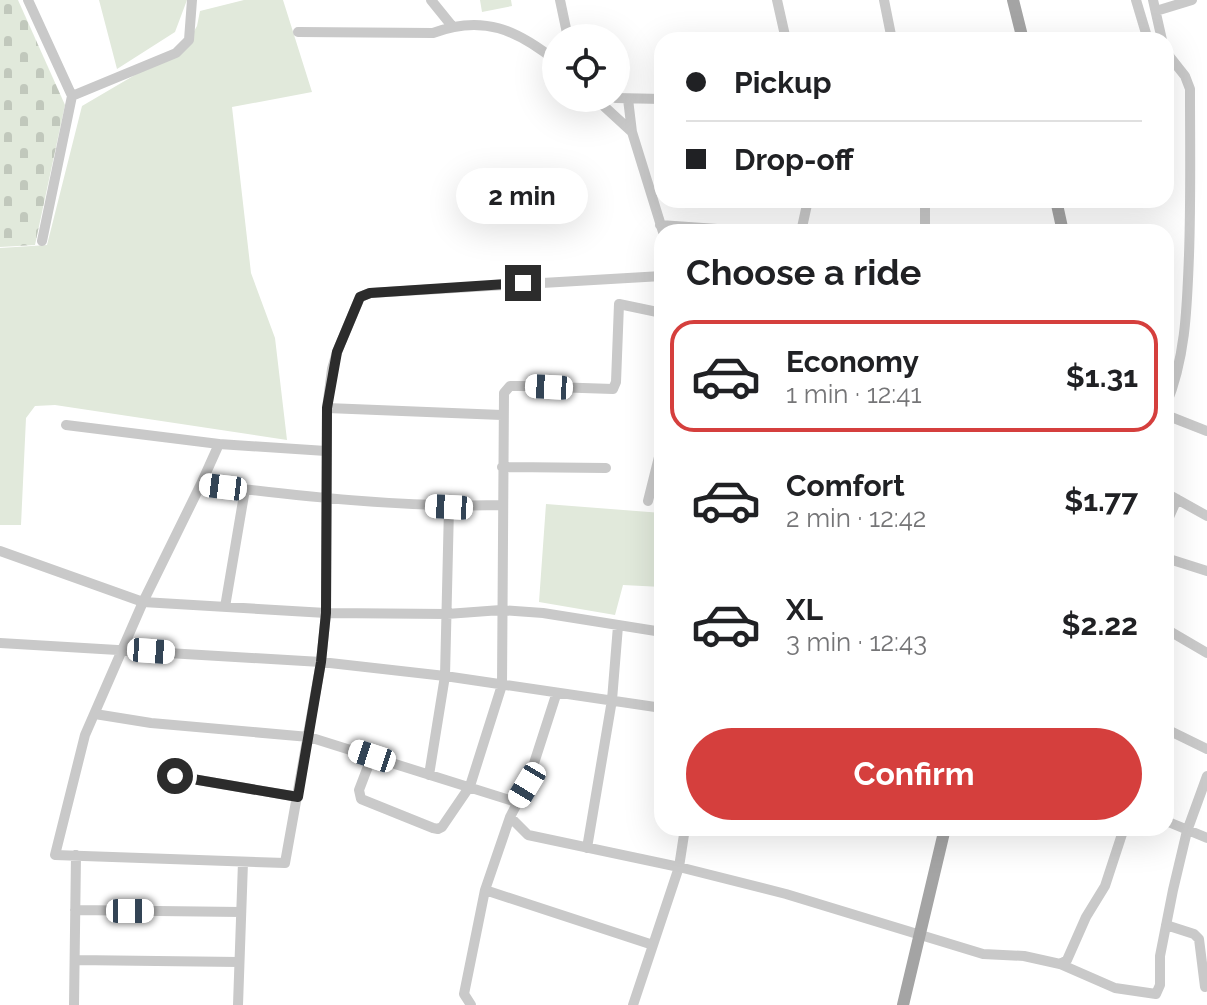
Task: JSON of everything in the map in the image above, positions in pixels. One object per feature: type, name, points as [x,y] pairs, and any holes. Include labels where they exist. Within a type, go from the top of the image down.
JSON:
[{"type":"main road","points":[[1013,0],[1021,32]]},
{"type":"main road","points":[[903,1005],[943,836]]},
{"type":"street","points":[[72,96],[176,53],[189,40],[192,0]]},
{"type":"street","points":[[431,0],[452,26]]},
{"type":"street","points":[[560,0],[565,24]]},
{"type":"street","points":[[777,0],[784,32]]},
{"type":"street","points":[[884,0],[890,32]]},
{"type":"street","points":[[1136,0],[1146,32]]},
{"type":"street","points":[[1160,32],[1155,5],[1192,0]]},
{"type":"street","points":[[30,1],[72,96],[42,241]]},
{"type":"street","points":[[298,32],[433,33],[452,26],[500,27],[542,50]]},
{"type":"street","points":[[1174,62],[1190,89],[1190,219],[1184,343],[1174,383]]},
{"type":"street","points":[[630,98],[654,99]]},
{"type":"street","points":[[610,112],[632,132]]},
{"type":"street","points":[[626,112],[654,185]]},
{"type":"street","points":[[219,444],[143,602],[85,735],[55,855],[285,863],[309,737],[326,613],[327,408],[337,352],[360,297],[370,293],[654,276]]},
{"type":"street","points":[[372,756],[359,790],[361,799],[433,828],[442,827],[470,786],[502,685],[504,393],[510,386],[613,389],[616,382],[619,304],[654,311]]},
{"type":"street","points":[[327,408],[502,415]]},
{"type":"street","points":[[1174,418],[1207,431]]},
{"type":"street","points":[[66,425],[219,444],[326,451]]},
{"type":"street","points":[[502,467],[606,468]]},
{"type":"street","points":[[648,501],[654,477]]},
{"type":"street","points":[[201,484],[327,499],[449,507],[502,505]]},
{"type":"street","points":[[225,607],[245,489]]},
{"type":"street","points":[[1174,497],[1207,516]]},
{"type":"street","points":[[1174,506],[1177,499]]},
{"type":"street","points":[[429,775],[445,676],[449,507]]},
{"type":"street","points":[[0,551],[143,602],[326,613],[447,614],[501,610],[543,613],[654,631]]},
{"type":"street","points":[[1174,561],[1207,571]]},
{"type":"street","points":[[587,848],[612,700],[618,626]]},
{"type":"street","points":[[1174,634],[1207,653]]},
{"type":"street","points":[[0,643],[321,662],[445,676],[556,695],[654,707]]},
{"type":"street","points":[[471,1005],[464,994],[485,890],[516,802],[527,785],[556,695]]},
{"type":"street","points":[[95,714],[151,723],[309,737],[516,802]]},
{"type":"street","points":[[1174,733],[1207,749]]},
{"type":"street","points":[[175,776],[298,797]]},
{"type":"street","points":[[510,817],[528,835],[679,867],[786,894],[983,954],[1024,956],[1060,964],[1115,988],[1156,994],[1160,985],[1160,956],[1187,831],[1207,776]]},
{"type":"street","points":[[1174,825],[1207,838]]},
{"type":"street","points":[[633,1005],[679,867],[684,836]]},
{"type":"street","points":[[1060,964],[1067,960],[1086,917],[1105,886],[1121,836]]},
{"type":"street","points":[[74,1005],[76,855]]},
{"type":"street","points":[[238,1005],[243,862]]},
{"type":"street","points":[[485,890],[653,945]]},
{"type":"street","points":[[75,910],[241,912]]},
{"type":"street","points":[[1166,925],[1194,934],[1199,939],[1205,987]]},
{"type":"street","points":[[75,960],[239,962]]},
{"type":"green space","points":[[0,0],[18,0],[65,105],[35,245],[0,247]]},
{"type":"green space","points":[[99,0],[187,0],[175,32],[117,69]]},
{"type":"green space","points":[[244,0],[283,0],[312,92],[232,107],[251,273],[275,338],[287,440],[55,405],[35,406],[26,418],[21,525],[0,525],[0,248],[47,245],[82,106],[186,45],[197,26],[200,11]]},
{"type":"green space","points":[[480,0],[511,0],[512,6],[482,12]]},
{"type":"green space","points":[[546,504],[654,512],[654,587],[623,585],[615,615],[539,602]]},
{"type":"route","points":[[175,776],[298,797],[321,662],[326,613],[327,408],[337,352],[360,297],[370,293],[523,283]]}]
